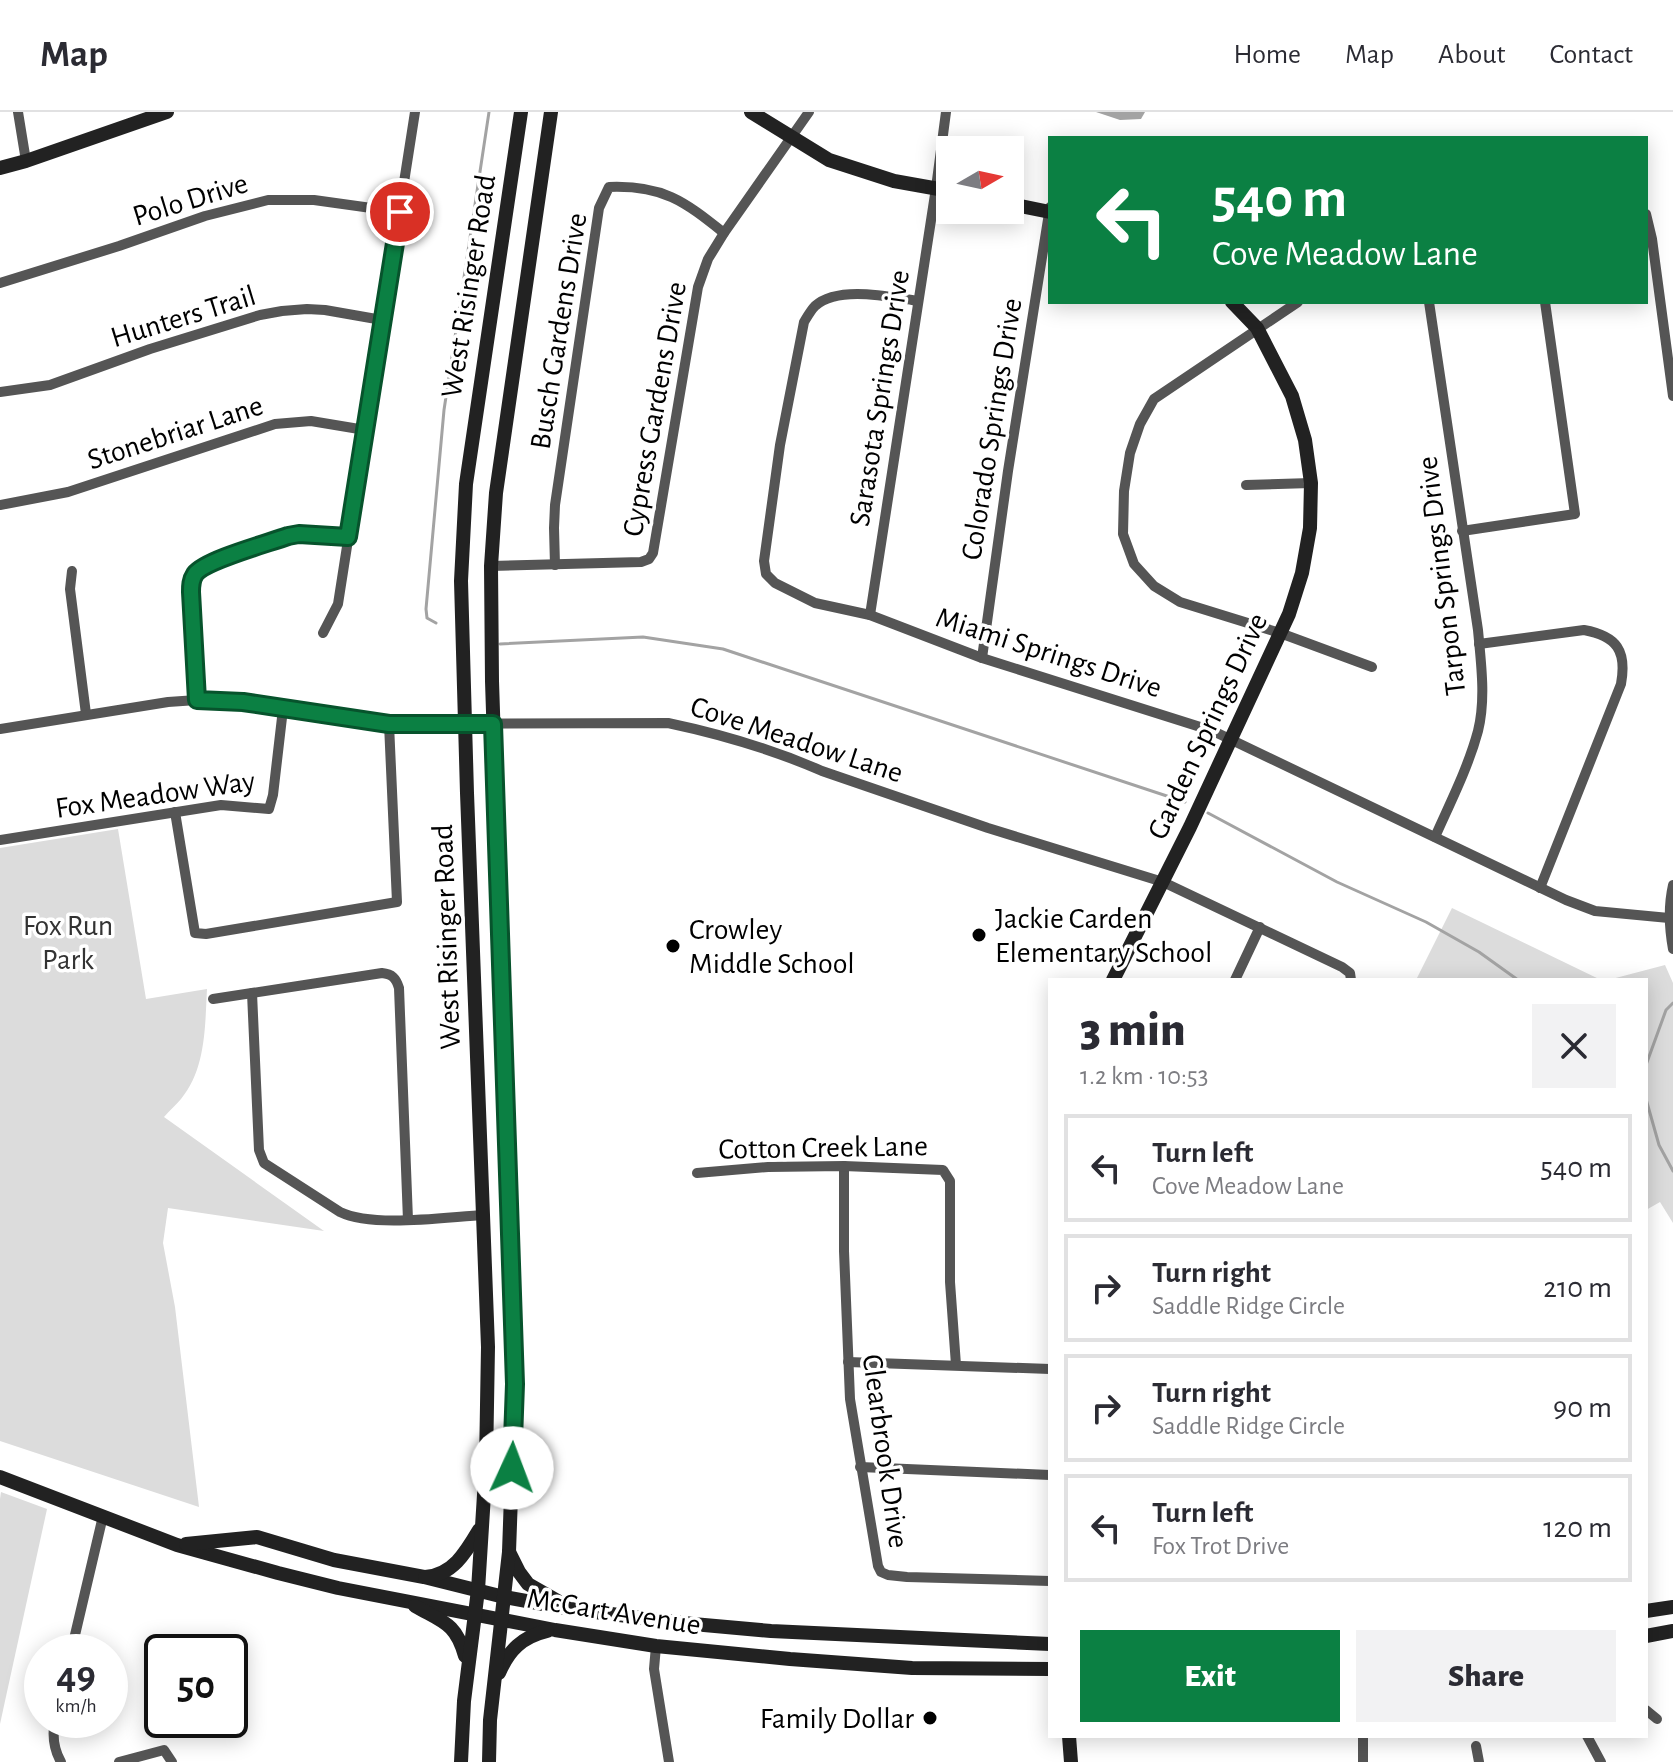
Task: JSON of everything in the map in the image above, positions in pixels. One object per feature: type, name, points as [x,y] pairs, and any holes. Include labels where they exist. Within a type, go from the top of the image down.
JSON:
[{"type":"main road","points":[[0,168],[26,161],[137,117],[167,112]]},
{"type":"main road","name":"West Risinger Road","points":[[461,1762],[464,1701],[478,1590],[486,1463],[488,1347],[461,581],[466,484],[521,112]]},
{"type":"main road","name":"West Risinger Road","points":[[489,1762],[493,1688],[509,1552],[515,1384],[493,724],[491,566],[505,422],[551,112]]},
{"type":"main road","points":[[751,112],[829,160],[894,181],[936,189]]},
{"type":"main road","points":[[1024,206],[1048,210]]},
{"type":"main road","name":"Garden Springs Drive","points":[[1114,978],[1163,882],[1289,614],[1302,573],[1310,528],[1311,483],[1305,440],[1292,396],[1257,328],[1234,304]]},
{"type":"main road","points":[[484,1215],[508,1215]]},
{"type":"main road","name":"McCart Avenue","points":[[0,1477],[177,1545],[323,1584],[555,1630],[707,1652],[895,1667],[1048,1669]]},
{"type":"main road","points":[[424,1577],[435,1576],[452,1567],[465,1554],[482,1526]]},
{"type":"main road","name":"McCart Avenue","points":[[177,1545],[257,1537],[334,1560],[424,1577],[504,1597],[570,1609],[693,1624],[771,1631],[1048,1644]]},
{"type":"main road","points":[[509,1552],[528,1584],[570,1609]]},
{"type":"main road","points":[[404,1600],[454,1630],[461,1640],[468,1665]]},
{"type":"main road","points":[[1648,1611],[1673,1607]]},
{"type":"main road","points":[[493,1688],[511,1651],[533,1635],[555,1630]]},
{"type":"main road","points":[[1648,1636],[1673,1631]]},
{"type":"main road","points":[[1069,1738],[1071,1762]]},
{"type":"street","points":[[18,112],[26,161]]},
{"type":"street","points":[[323,633],[338,604],[415,112]]},
{"type":"street","name":"Cypress Gardens Drive","points":[[491,566],[641,562],[649,559],[653,553],[698,287],[708,259],[809,112]]},
{"type":"street","name":"Sarasota Springs Drive","points":[[945,136],[946,112]]},
{"type":"street","name":"Busch Gardens Drive","points":[[555,565],[555,505],[599,208],[609,187],[643,187],[668,194],[692,207],[724,233]]},
{"type":"street","name":"Polo Drive","points":[[0,283],[205,216],[268,200],[314,200],[400,212]]},
{"type":"street","name":"Sarasota Springs Drive","points":[[870,615],[918,301],[936,221]]},
{"type":"street","name":"Colorado Springs Drive","points":[[982,658],[1048,222]]},
{"type":"street","points":[[1648,222],[1673,396]]},
{"type":"street","name":"Miami Springs Drive","points":[[918,301],[854,294],[832,296],[816,305],[804,322],[780,445],[764,561],[766,574],[775,583],[815,603],[870,615],[982,658],[1231,738],[1540,888],[1595,911],[1669,918]]},
{"type":"street","points":[[1295,304],[1154,399],[1140,424],[1130,453],[1124,491],[1123,534],[1134,564],[1154,586],[1180,602],[1280,633],[1372,667]]},
{"type":"street","name":"Tarpon Springs Drive","points":[[1429,304],[1479,644],[1482,698],[1478,730],[1435,837]]},
{"type":"street","points":[[1462,531],[1575,514],[1545,304]]},
{"type":"street","name":"Hunters Trail","points":[[0,392],[50,385],[150,349],[260,315],[316,310],[382,320]]},
{"type":"street","name":"Stonebriar Lane","points":[[0,505],[68,492],[287,421],[311,421],[365,430]]},
{"type":"street","points":[[1246,485],[1311,483]]},
{"type":"street","points":[[197,700],[191,592],[195,575],[206,565],[288,536],[348,537]]},
{"type":"street","points":[[72,571],[70,589],[86,714]]},
{"type":"street","points":[[1479,644],[1584,630],[1601,633],[1612,640],[1624,665],[1615,698],[1540,888]]},
{"type":"street","name":"Cove Meadow Lane","points":[[0,729],[197,700],[243,702],[389,724],[668,723],[799,761],[988,828],[1163,882],[1342,967],[1350,973],[1351,978]]},
{"type":"street","name":"Fox Meadow Way","points":[[0,840],[221,805],[269,809],[283,709]]},
{"type":"street","points":[[175,812],[195,933],[206,934],[397,902],[389,724]]},
{"type":"street","points":[[1673,885],[1669,903],[1673,949]]},
{"type":"street","points":[[1236,978],[1260,927]]},
{"type":"street","points":[[213,999],[382,973],[394,977],[399,988],[408,1220]]},
{"type":"street","points":[[252,993],[259,1150],[267,1165],[346,1215],[378,1220],[408,1220],[484,1215]]},
{"type":"street","name":"Cotton Creek Lane","points":[[697,1173],[768,1167],[844,1166],[943,1170],[950,1181],[950,1282],[956,1365]]},
{"type":"street","name":"Clearbrook Drive","points":[[844,1166],[850,1399],[878,1566],[881,1572],[888,1575],[907,1577],[1048,1581]]},
{"type":"street","points":[[848,1362],[1048,1369]]},
{"type":"street","points":[[860,1467],[1048,1475]]},
{"type":"street","points":[[75,1634],[103,1516]]},
{"type":"street","points":[[656,1646],[654,1669],[669,1762]]},
{"type":"street","points":[[1648,1712],[1657,1719]]},
{"type":"street","points":[[53,1738],[61,1762]]},
{"type":"street","points":[[1363,1738],[1363,1762]]},
{"type":"street","points":[[1588,1738],[1601,1762]]},
{"type":"street","points":[[1476,1746],[1479,1762]]},
{"type":"street","points":[[119,1762],[164,1750],[172,1762]]},
{"type":"green space","name":"Fox Run Park","points":[[118,829],[146,999],[207,989],[200,1061],[189,1087],[164,1117],[324,1231],[168,1208],[163,1243],[175,1307],[199,1507],[0,1441],[0,848]]},
{"type":"green space","points":[[1452,908],[1597,978],[1417,978]]},
{"type":"green space","points":[[1665,965],[1673,983],[1673,1223],[1660,1202],[1648,1209],[1648,978],[1616,978]]},
{"type":"green space","points":[[1,1492],[47,1509],[0,1724],[0,1499]]},
{"type":"shaded area","points":[[1096,112],[1145,112],[1141,119],[1120,120]]},
{"type":"waterway","points":[[436,623],[427,618],[426,609],[444,410],[489,112]]},
{"type":"waterway","points":[[500,644],[643,637],[723,649],[1185,802]]},
{"type":"waterway","points":[[1208,813],[1337,882],[1426,922],[1479,952],[1515,978]]},
{"type":"waterway","points":[[1648,1060],[1666,1010],[1673,1003]]},
{"type":"waterway","points":[[1648,1106],[1659,1145],[1673,1171]]},
{"type":"place","name":"Jackie Carden Elementary School","points":[[979,935]]},
{"type":"place","name":"Crowley Middle School","points":[[673,946]]},
{"type":"place","name":"Family Dollar","points":[[930,1718]]},
{"type":"route","points":[[400,212],[348,537],[288,536],[201,568],[191,582],[197,700],[243,702],[389,724],[493,724],[515,1384],[512,1468]]}]
